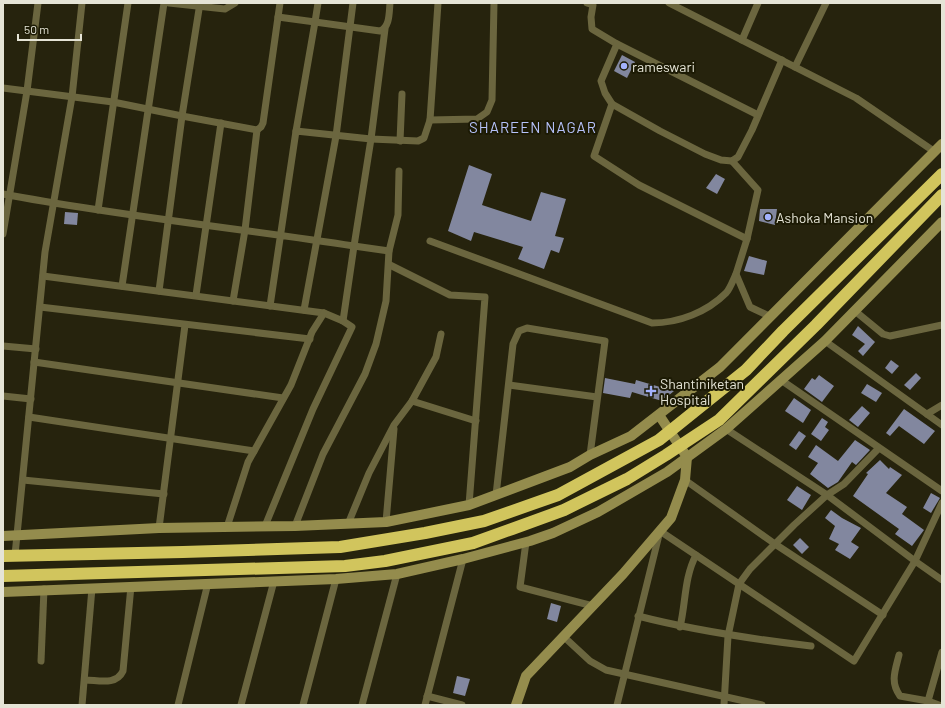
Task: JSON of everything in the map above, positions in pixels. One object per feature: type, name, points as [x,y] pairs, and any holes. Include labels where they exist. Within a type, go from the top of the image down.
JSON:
[{"type":"highway","points":[[3,556],[340,547],[425,533],[484,521],[558,495],[659,440],[746,370],[783,331],[942,174]]},
{"type":"highway","points":[[3,576],[346,566],[386,561],[473,543],[564,510],[627,479],[719,420],[816,325],[942,195]]},
{"type":"street","points":[[3,234],[6,195],[27,91],[38,3]]},
{"type":"street","points":[[15,555],[43,276],[72,97],[82,3]]},
{"type":"street","points":[[98,210],[128,3]]},
{"type":"street","points":[[122,286],[134,215],[164,3]]},
{"type":"street","points":[[169,3],[200,5],[225,9],[235,3]]},
{"type":"street","points":[[233,301],[245,230],[257,130],[263,123],[280,3]]},
{"type":"street","points":[[270,306],[296,131],[318,3]]},
{"type":"street","points":[[304,310],[336,136],[353,3]]},
{"type":"street","points":[[343,321],[390,3]]},
{"type":"street","points":[[296,131],[400,141],[418,141],[424,138],[430,120],[438,3]]},
{"type":"street","points":[[430,120],[477,119],[487,112],[492,100],[494,3]]},
{"type":"street","points":[[669,3],[856,98],[934,152]]},
{"type":"street","points":[[742,40],[758,3]]},
{"type":"street","points":[[795,67],[826,3]]},
{"type":"street","points":[[591,4],[592,29],[617,44],[758,115]]},
{"type":"street","points":[[159,291],[170,220],[182,116],[200,5]]},
{"type":"street","points":[[278,17],[349,28],[380,31],[385,29]]},
{"type":"street","points":[[617,44],[601,81],[605,93],[612,104],[660,131],[721,160],[732,161],[738,157],[782,60]]},
{"type":"street","points":[[3,88],[113,102],[257,130]]},
{"type":"street","points":[[400,141],[402,94]]},
{"type":"street","points":[[612,104],[594,156],[639,185],[747,239]]},
{"type":"street","points":[[196,296],[221,123]]},
{"type":"street","points":[[3,536],[159,528],[295,526],[386,522],[469,505],[570,467],[590,455],[631,436],[659,416],[720,367],[769,316],[942,144]]},
{"type":"street","points":[[430,241],[652,322],[664,323],[692,316],[727,293],[736,274],[747,239],[758,190],[732,161]]},
{"type":"street","points":[[295,526],[324,454],[365,374],[382,325],[390,266],[389,251],[398,215],[399,171]]},
{"type":"street","points":[[6,195],[98,210],[389,251]]},
{"type":"street","points":[[3,592],[44,589],[336,579],[397,574],[463,559],[553,533],[598,512],[667,472],[726,429],[825,341],[942,222]]},
{"type":"street","points":[[390,266],[450,295],[485,297],[469,505]]},
{"type":"street","points":[[736,274],[750,307],[769,316]]},
{"type":"street","points":[[43,276],[324,313],[343,321],[352,327],[313,408],[265,526]]},
{"type":"street","points":[[40,308],[310,339]]},
{"type":"street","points":[[855,311],[883,334],[890,336],[942,325]]},
{"type":"street","points":[[227,527],[248,462],[283,398],[310,339],[324,313]]},
{"type":"street","points":[[159,528],[185,325]]},
{"type":"street","points":[[496,495],[513,344],[519,331],[527,328],[605,341],[596,397],[590,455]]},
{"type":"street","points":[[348,524],[368,472],[394,425],[412,401],[436,357],[441,334]]},
{"type":"street","points":[[825,341],[942,425]]},
{"type":"street","points":[[3,346],[36,349]]},
{"type":"street","points":[[34,362],[283,398]]},
{"type":"street","points":[[781,380],[878,449],[942,491]]},
{"type":"street","points":[[509,386],[596,397]]},
{"type":"street","points":[[3,396],[31,400]]},
{"type":"street","points":[[412,401],[476,421]]},
{"type":"street","points":[[927,414],[942,405]]},
{"type":"street","points":[[516,705],[526,676],[593,606],[671,518],[685,480],[687,457],[659,416]]},
{"type":"street","points":[[29,418],[254,451]]},
{"type":"street","points":[[386,522],[394,425]]},
{"type":"street","points":[[726,429],[827,495],[914,561],[942,580]]},
{"type":"street","points":[[724,705],[728,636],[732,608],[739,584],[775,544],[827,495],[844,484],[878,449]]},
{"type":"street","points":[[23,480],[164,494]]},
{"type":"street","points":[[685,480],[775,544],[883,616]]},
{"type":"street","points":[[660,531],[854,660],[883,616],[914,561],[942,503]]},
{"type":"street","points":[[617,705],[660,531]]},
{"type":"street","points":[[526,542],[520,587],[593,606]]},
{"type":"street","points":[[680,627],[684,611],[687,574],[696,555]]},
{"type":"street","points":[[425,705],[463,559]]},
{"type":"street","points":[[362,705],[397,574]]},
{"type":"street","points":[[303,705],[336,579]]},
{"type":"street","points":[[242,705],[274,581]]},
{"type":"street","points":[[178,705],[208,583]]},
{"type":"street","points":[[84,680],[116,680],[123,671],[131,586]]},
{"type":"street","points":[[82,705],[92,588]]},
{"type":"street","points":[[41,661],[44,589]]},
{"type":"street","points":[[638,616],[680,627],[728,636],[811,646]]},
{"type":"street","points":[[563,636],[590,662],[623,676],[762,705]]},
{"type":"street","points":[[928,701],[942,652]]},
{"type":"street","points":[[899,655],[894,673],[894,688],[900,696],[928,701],[939,705]]},
{"type":"street","points":[[428,696],[462,705]]},
{"type":"building","name":"rameswari","points":[[622,55],[635,62],[627,78],[614,71]]},
{"type":"building","points":[[469,165],[492,174],[482,205],[531,221],[541,192],[566,199],[555,236],[564,238],[559,253],[551,250],[544,269],[518,259],[523,247],[474,232],[471,241],[448,231]]},
{"type":"building","points":[[716,174],[725,179],[717,194],[706,188]]},
{"type":"building","name":"Ashoka Mansion","points":[[760,209],[777,209],[775,225],[759,221]]},
{"type":"building","points":[[65,212],[78,213],[77,225],[64,224]]},
{"type":"building","points":[[749,256],[767,261],[764,275],[744,271]]},
{"type":"building","points":[[858,326],[875,342],[863,356],[858,351],[865,344],[852,335]]},
{"type":"building","points":[[891,360],[899,366],[892,374],[885,368]]},
{"type":"building","points":[[916,373],[921,378],[910,390],[904,385]]},
{"type":"building","points":[[819,375],[834,386],[822,402],[804,389],[812,378],[815,380]]},
{"type":"building","points":[[605,378],[635,384],[636,380],[674,391],[662,401],[632,392],[630,398],[603,393]]},
{"type":"building","points":[[867,384],[882,393],[876,402],[861,393]]},
{"type":"building","points":[[794,398],[811,410],[803,423],[785,411]]},
{"type":"building","points":[[862,406],[870,413],[858,427],[849,420]]},
{"type":"building","points":[[904,409],[935,431],[924,444],[899,426],[890,436],[886,433]]},
{"type":"building","points":[[822,418],[828,422],[825,427],[829,430],[821,441],[811,434]]},
{"type":"building","points":[[799,431],[806,436],[796,450],[789,445]]},
{"type":"building","points":[[855,440],[870,450],[856,465],[852,462],[838,482],[828,488],[810,474],[818,463],[808,457],[816,445],[838,461]]},
{"type":"building","points":[[880,460],[889,469],[890,467],[902,475],[886,493],[907,507],[902,514],[924,530],[912,546],[895,534],[899,529],[853,496],[868,474],[866,473]]},
{"type":"building","points":[[797,486],[811,495],[802,510],[787,500]]},
{"type":"building","points":[[931,493],[940,498],[931,513],[923,508]]},
{"type":"building","points":[[831,510],[842,518],[861,528],[851,542],[859,547],[850,559],[835,550],[839,544],[829,539],[835,526],[825,518]]},
{"type":"building","points":[[800,538],[809,547],[802,554],[793,545]]},
{"type":"building","points":[[551,603],[561,606],[557,622],[547,619]]},
{"type":"building","points":[[457,676],[470,679],[465,696],[453,693]]},
{"type":"place","name":"rameswari","points":[[624,66]]},
{"type":"place","name":"Ashoka Mansion","points":[[768,217]]},
{"type":"place","name":"Shantiniketan Hospital","points":[[651,391]]},
{"type":"district","name":"SHAREEN NAGAR","points":[[533,127]]}]
